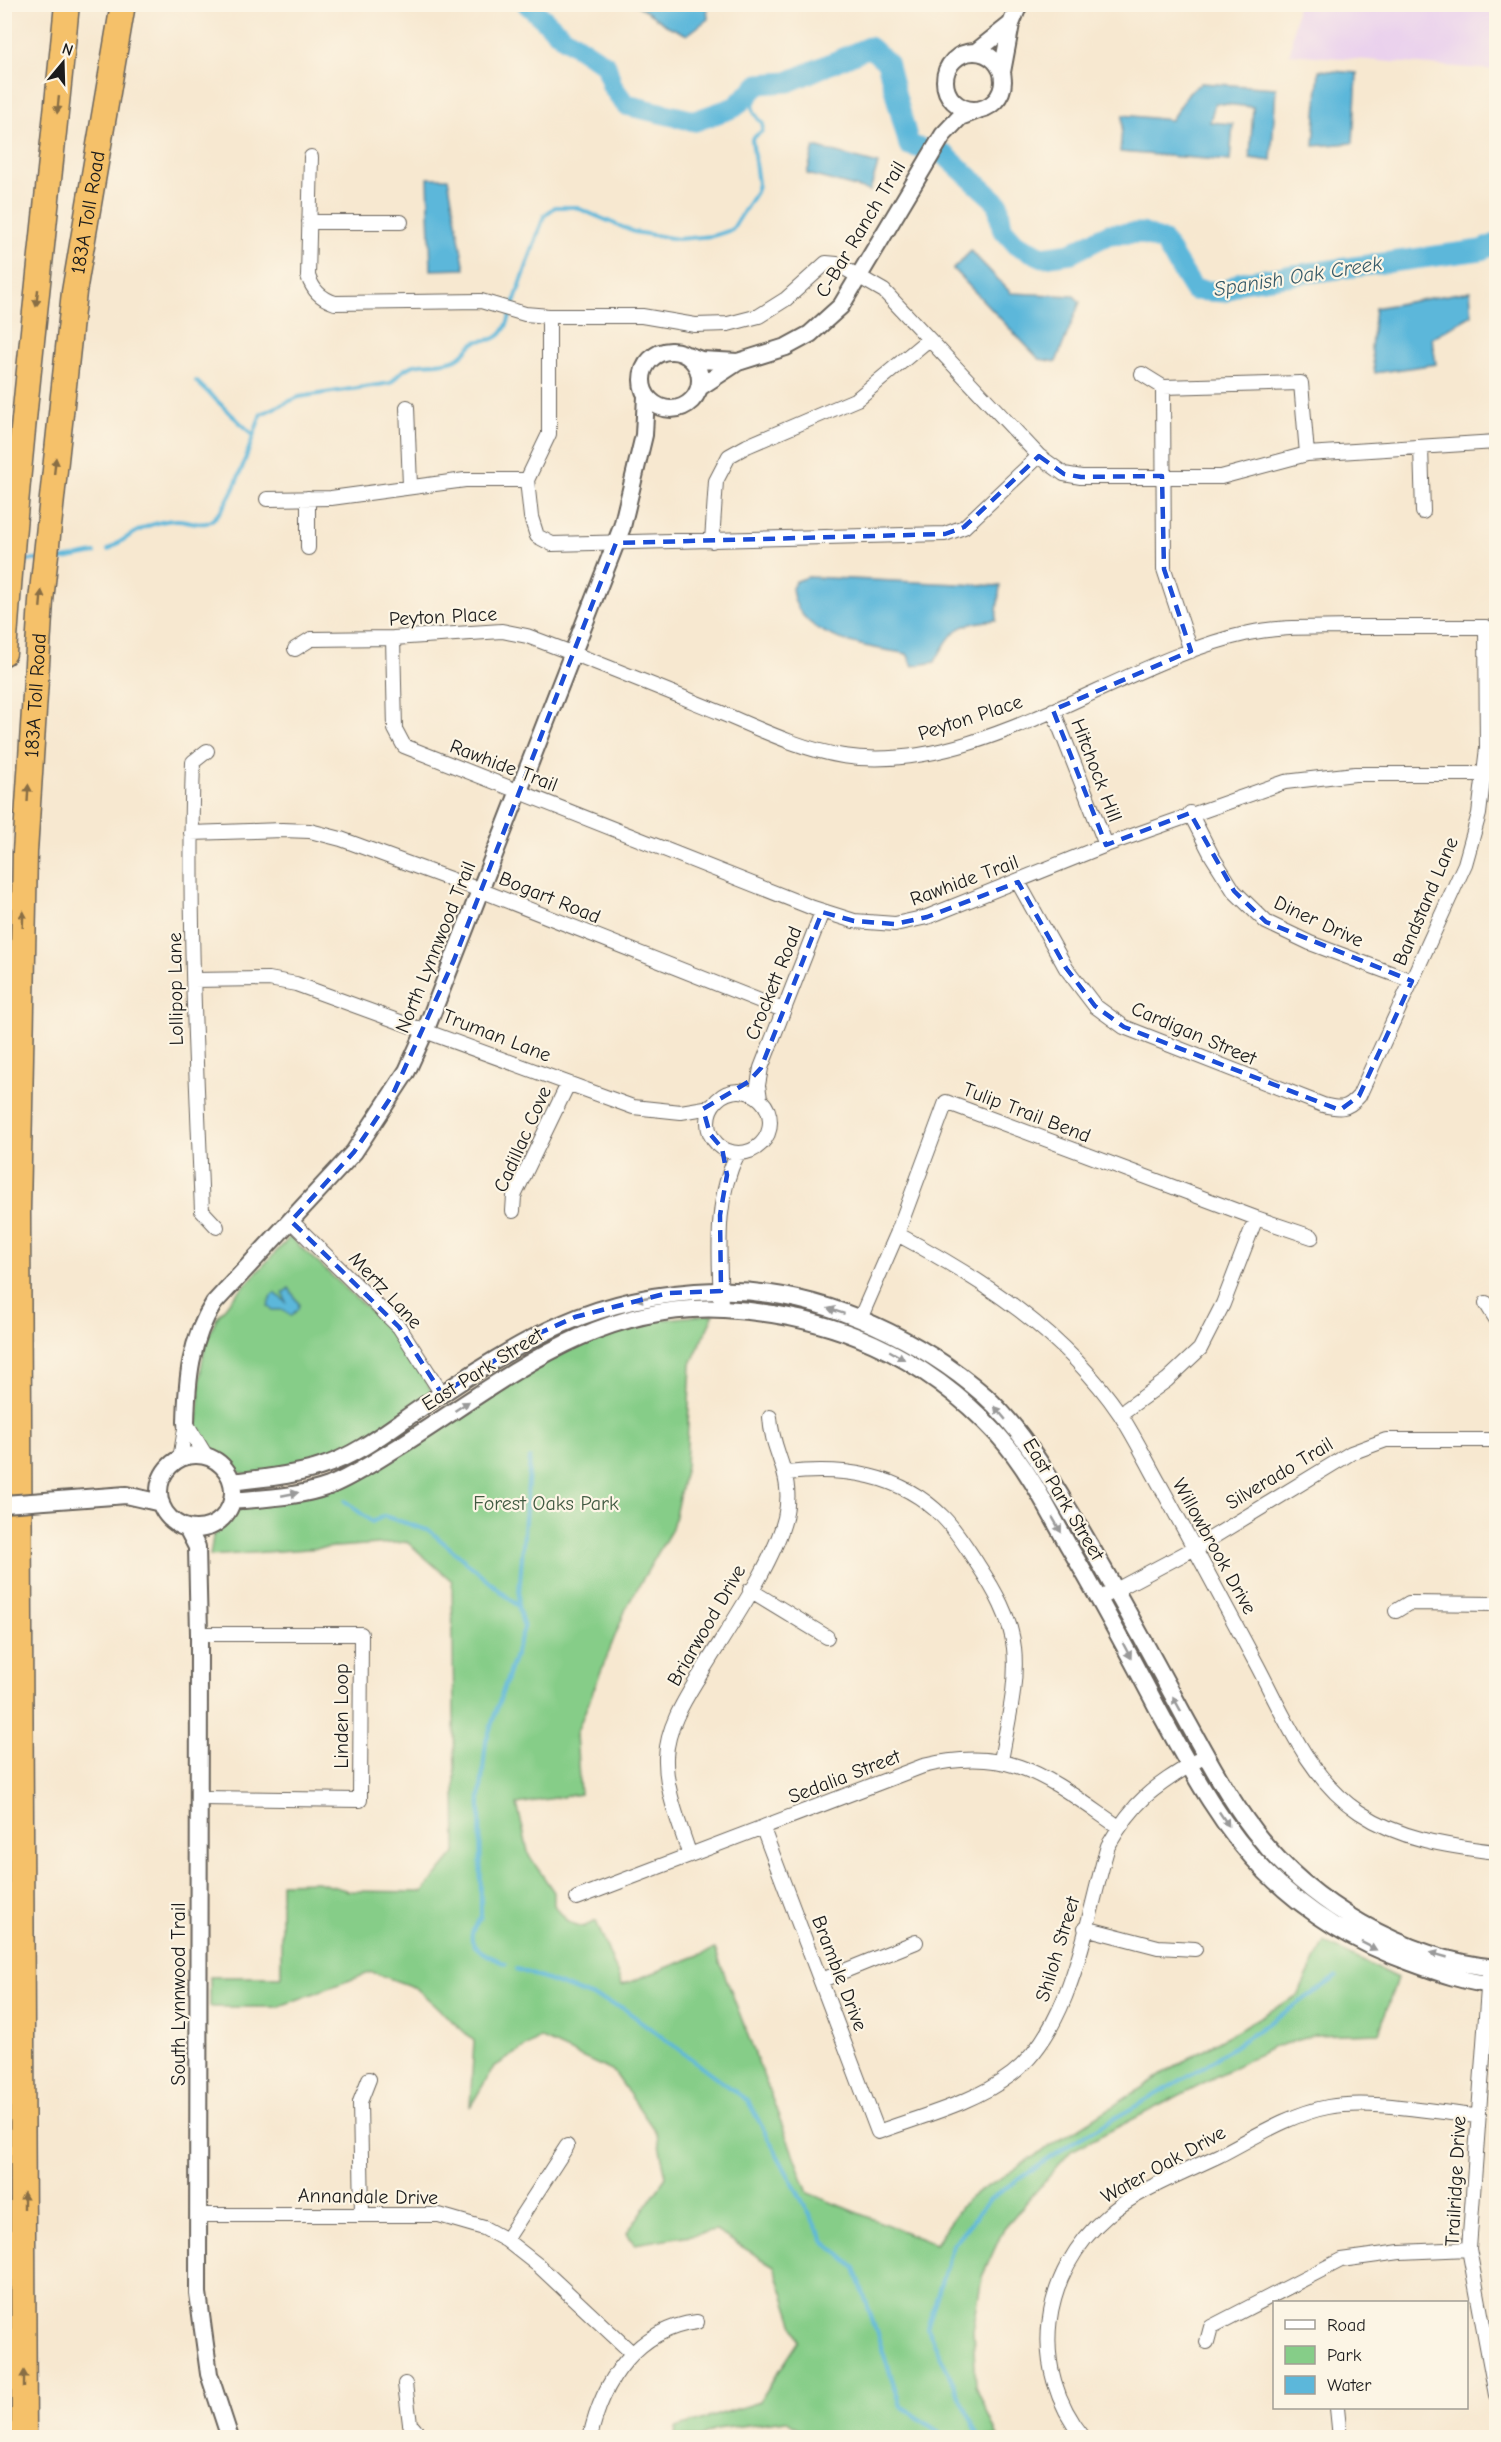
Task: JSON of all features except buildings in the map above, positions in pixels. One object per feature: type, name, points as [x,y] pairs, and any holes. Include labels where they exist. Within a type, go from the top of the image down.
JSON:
[{"type":"highway","name":"183A Toll Road","points":[[4,653],[14,520],[67,4]]},
{"type":"highway","name":"183A Toll Road","points":[[24,2438],[18,1211],[26,852],[31,735],[49,524],[74,292],[119,40],[123,4]]},
{"type":"highway","points":[[119,40],[131,4]]},
{"type":"street","name":"C-Bar Ranch Trail","points":[[672,410],[690,403],[700,387],[738,363],[786,347],[810,334],[841,306],[861,276],[917,176],[943,135],[960,117],[993,103],[1001,92],[1002,72],[1011,24],[1020,4]]},
{"type":"street","name":"C-Bar Ranch Trail","points":[[943,135],[947,93],[945,72],[952,61],[963,53],[977,51],[1011,24]]},
{"type":"street","points":[[977,51],[995,60],[1002,72]]},
{"type":"street","points":[[947,93],[961,107],[981,109]]},
{"type":"street","points":[[311,157],[308,276],[322,299],[335,303],[481,301],[525,314],[642,316],[695,325],[728,324],[759,316],[786,299],[826,263],[837,264],[884,291],[1039,456],[1064,474],[1082,477],[1221,477],[1307,454],[1497,442]]},
{"type":"street","points":[[309,222],[401,222]]},
{"type":"street","points":[[549,316],[549,434],[527,480],[531,517],[537,536],[552,544],[945,534],[964,527],[1039,456]]},
{"type":"street","points":[[712,541],[716,481],[729,456],[747,446],[857,399],[929,339]]},
{"type":"street","name":"C-Bar Ranch Trail","points":[[646,396],[642,376],[651,358],[669,350],[701,360],[738,363]]},
{"type":"street","points":[[687,355],[699,369],[700,387]]},
{"type":"street","points":[[1142,374],[1163,387],[1305,378],[1307,454]]},
{"type":"street","points":[[1163,387],[1164,569],[1191,651]]},
{"type":"street","points":[[646,396],[662,408],[672,410]]},
{"type":"street","name":"North Lynnwood Trail","points":[[180,1459],[186,1423],[187,1383],[201,1323],[214,1303],[354,1152],[398,1087],[426,1029],[616,543],[644,435],[646,396]]},
{"type":"street","points":[[407,407],[410,486]]},
{"type":"street","points":[[644,435],[672,410]]},
{"type":"street","points":[[1421,447],[1423,512]]},
{"type":"street","points":[[267,499],[331,498],[465,480],[527,480]]},
{"type":"street","points":[[308,498],[308,548]]},
{"type":"street","name":"Peyton Place","points":[[295,648],[311,639],[393,638],[502,631],[527,636],[573,653],[789,741],[842,756],[891,758],[930,753],[1053,710],[1191,651],[1249,633],[1300,628],[1486,627]]},
{"type":"street","name":"Bandstand Lane","points":[[1352,1105],[1359,1096],[1465,864],[1479,814],[1487,748],[1486,627]]},
{"type":"street","name":"Rawhide Trail","points":[[393,638],[395,729],[404,746],[822,912],[854,921],[895,924],[927,917],[1190,813],[1275,785],[1322,776],[1484,774]]},
{"type":"street","name":"Hitchock Hill","points":[[1053,710],[1106,845]]},
{"type":"street","name":"Lollipop Lane","points":[[207,751],[193,762],[191,832],[193,980],[202,1211],[217,1227]]},
{"type":"street","name":"Diner Drive","points":[[1190,813],[1212,856],[1234,891],[1266,922],[1310,943],[1412,981]]},
{"type":"street","name":"Bogart Road","points":[[191,832],[310,831],[340,839],[480,890],[783,1010]]},
{"type":"street","name":"Cardigan Street","points":[[1018,882],[1066,968],[1095,1006],[1125,1027],[1323,1105],[1340,1110],[1352,1105]]},
{"type":"street","name":"Crockett Road","points":[[760,1099],[758,1085],[761,1068],[822,912]]},
{"type":"street","name":"Truman Lane","points":[[193,980],[269,980],[296,984],[426,1029],[633,1107],[681,1112],[711,1107]]},
{"type":"street","name":"Crockett Road","points":[[733,1091],[748,1082],[761,1068]]},
{"type":"street","name":"Cadillac Cove","points":[[513,1211],[514,1196],[568,1084]]},
{"type":"street","points":[[733,1091],[751,1093],[760,1099],[770,1118],[770,1129],[759,1147],[738,1154],[722,1148],[715,1142],[708,1125],[711,1107],[717,1100],[733,1091]]},
{"type":"street","name":"Tulip Trail Bend","points":[[860,1319],[897,1234],[946,1102],[1312,1237]]},
{"type":"street","name":"Truman Lane","points":[[681,1112],[708,1125]]},
{"type":"street","points":[[721,1309],[720,1215],[726,1175],[722,1148]]},
{"type":"street","points":[[726,1175],[738,1154]]},
{"type":"street","points":[[1120,1414],[1167,1380],[1200,1349],[1222,1304],[1256,1218]]},
{"type":"street","name":"Mertz Lane","points":[[291,1221],[399,1327],[442,1394]]},
{"type":"street","name":"Willowbrook Drive","points":[[897,1234],[994,1290],[1040,1326],[1080,1364],[1120,1414],[1195,1548],[1298,1742],[1322,1779],[1358,1812],[1392,1831],[1438,1845],[1497,1852]]},
{"type":"street","name":"East Park Street","points":[[232,1482],[281,1476],[322,1466],[357,1450],[533,1336],[575,1317],[625,1302],[668,1293],[720,1291],[797,1299],[860,1319],[939,1360],[986,1397],[1036,1456],[1116,1591],[1206,1755],[1256,1834],[1282,1863],[1357,1921],[1430,1953],[1493,1967]]},
{"type":"street","points":[[1486,1303],[1497,1319]]},
{"type":"street","name":"East Park Street","points":[[232,1501],[285,1496],[327,1486],[420,1433],[535,1357],[618,1322],[668,1311],[721,1309],[785,1315],[834,1327],[881,1346],[927,1372],[966,1403],[1001,1438],[1028,1475],[1099,1599],[1189,1766],[1238,1839],[1264,1870],[1321,1917],[1386,1954],[1436,1972],[1493,1985]]},
{"type":"street","name":"Briarwood Drive","points":[[689,1853],[668,1786],[666,1756],[668,1742],[684,1700],[774,1547],[784,1519],[788,1490],[786,1473],[771,1432],[770,1417]]},
{"type":"street","points":[[186,1423],[206,1456],[222,1466],[232,1482],[232,1501],[223,1517],[207,1527],[187,1528],[171,1518],[161,1503],[161,1481],[165,1472],[180,1459],[193,1455],[206,1456]]},
{"type":"street","name":"Silverado Trail","points":[[1099,1599],[1195,1548],[1314,1473],[1351,1453],[1386,1440],[1497,1440]]},
{"type":"street","points":[[786,1473],[821,1469],[843,1470],[893,1483],[928,1504],[956,1533],[992,1585],[1009,1625],[1014,1646],[1013,1686],[1001,1761]]},
{"type":"street","points":[[120,1496],[161,1481]]},
{"type":"street","points":[[4,1504],[120,1496],[161,1503]]},
{"type":"street","name":"South Lynnwood Trail","points":[[197,1547],[206,1534],[207,1527]]},
{"type":"street","name":"South Lynnwood Trail","points":[[187,1528],[197,1547],[199,1634],[200,2215],[198,2293],[208,2374],[230,2438]]},
{"type":"street","points":[[750,1590],[826,1637]]},
{"type":"street","points":[[1396,1611],[1409,1603],[1497,1604]]},
{"type":"street","name":"Linden Loop","points":[[199,1634],[361,1634],[360,1800],[199,1798]]},
{"type":"street","name":"Shiloh Street","points":[[878,2132],[973,2096],[1012,2074],[1044,2040],[1064,2002],[1108,1846],[1132,1808],[1149,1791],[1206,1755]]},
{"type":"street","name":"Sedalia Street","points":[[577,1898],[689,1853],[763,1829],[923,1766],[969,1757],[1001,1761],[1053,1782],[1119,1827]]},
{"type":"street","name":"Bramble Drive","points":[[763,1829],[878,2132]]},
{"type":"street","points":[[1085,1928],[1158,1947],[1195,1949]]},
{"type":"street","points":[[822,1980],[916,1942]]},
{"type":"street","name":"Trailridge Drive","points":[[1493,1967],[1493,1985],[1477,2116],[1469,2249],[1497,2396]]},
{"type":"street","points":[[362,2214],[360,2102],[369,2079]]},
{"type":"street","name":"Water Oak Drive","points":[[1084,2438],[1056,2392],[1048,2355],[1050,2315],[1061,2275],[1080,2241],[1110,2213],[1148,2191],[1285,2122],[1328,2107],[1372,2106],[1477,2116]]},
{"type":"street","points":[[506,2240],[567,2146]]},
{"type":"street","name":"Annandale Drive","points":[[200,2215],[439,2215],[484,2228],[506,2240],[539,2266],[632,2353]]},
{"type":"street","points":[[1283,2297],[1341,2260],[1400,2252],[1469,2249]]},
{"type":"street","points":[[1207,2342],[1211,2327],[1273,2301]]},
{"type":"street","points":[[590,2438],[600,2402],[619,2369],[632,2353],[666,2329],[697,2322]]},
{"type":"street","points":[[405,2384],[410,2424],[422,2438]]},
{"type":"street","points":[[1337,2409],[1340,2438]]},
{"type":"highlighted area","points":[[1039,456],[1064,474],[1081,477],[1162,476],[1164,569],[1191,651],[1053,710],[1106,845],[1190,813],[1234,891],[1266,922],[1412,981],[1359,1096],[1340,1110],[1124,1027],[1095,1006],[1066,968],[1018,882],[927,917],[895,924],[854,921],[822,912],[761,1068],[748,1082],[703,1109],[710,1134],[722,1148],[727,1175],[720,1215],[721,1291],[668,1293],[575,1317],[533,1336],[442,1394],[399,1327],[291,1221],[354,1152],[393,1094],[454,960],[616,543],[945,534],[964,527]]},
{"type":"shaded area","points":[[1297,5],[1496,5],[1496,70],[1290,54]]},
{"type":"green space","points":[[290,1237],[396,1335],[431,1389],[428,1397],[344,1452],[299,1466],[251,1476],[239,1472],[226,1459],[206,1448],[199,1438],[197,1427],[201,1369],[205,1345],[216,1319]]},
{"type":"green space","name":"Forest Oaks Park","points":[[714,1314],[691,1364],[686,1466],[672,1529],[627,1606],[576,1734],[580,1794],[517,1804],[529,1856],[554,1892],[554,1905],[568,1922],[583,1927],[596,1921],[622,1985],[715,1949],[808,2193],[935,2244],[966,2200],[1179,2064],[1298,1995],[1324,1942],[1397,1978],[1379,2033],[1315,2035],[1271,2048],[1071,2151],[1004,2228],[982,2277],[973,2330],[976,2386],[998,2437],[811,2437],[786,2420],[716,2429],[700,2437],[675,2437],[676,2428],[759,2402],[799,2341],[774,2266],[716,2231],[634,2244],[627,2233],[666,2177],[657,2134],[614,2072],[540,2038],[494,2067],[470,2107],[474,2041],[416,1988],[372,1972],[277,2007],[210,2007],[210,1977],[281,1977],[281,1883],[317,1882],[349,1891],[423,1892],[456,1852],[452,1581],[407,1542],[210,1556],[213,1536],[240,1506],[310,1495],[537,1361],[639,1322]]},
{"type":"water","points":[[637,5],[707,5],[708,19],[687,35],[666,25]]},
{"type":"water","points":[[1319,70],[1357,73],[1353,143],[1314,146]]},
{"type":"water","points":[[1201,83],[1276,88],[1271,161],[1250,158],[1253,107],[1215,103],[1210,122],[1233,124],[1230,161],[1120,152],[1123,115],[1171,120],[1189,92]]},
{"type":"water","points":[[814,147],[878,164],[870,191],[807,174]]},
{"type":"water","points":[[428,178],[448,178],[465,269],[431,270]]},
{"type":"water","points":[[971,251],[1011,293],[1074,296],[1080,302],[1056,362],[1039,359],[953,269]]},
{"type":"water","points":[[1470,291],[1472,315],[1432,338],[1436,364],[1375,373],[1371,348],[1375,308]]},
{"type":"water","points":[[808,577],[1000,586],[996,620],[965,626],[952,635],[935,662],[913,666],[907,654],[836,638],[820,630],[806,619],[796,605],[792,588],[796,581]]},
{"type":"water","points":[[289,1288],[299,1304],[298,1309],[291,1316],[284,1310],[272,1310],[268,1306],[271,1296],[275,1293],[286,1302],[283,1293]]},
{"type":"waterway","name":"Spanish Oak Creek","points":[[527,4],[562,36],[606,65],[612,86],[626,105],[695,121],[735,107],[759,84],[788,82],[869,47],[887,62],[909,145],[945,155],[998,203],[1002,228],[1017,245],[1043,257],[1071,253],[1109,234],[1142,233],[1164,242],[1194,290],[1224,292],[1241,282],[1481,250],[1496,244]]},
{"type":"waterway","points":[[513,306],[544,216],[555,207],[575,207],[634,232],[678,239],[712,236],[732,230],[756,192],[758,184],[752,139],[762,131],[763,124],[754,113],[753,104],[763,84]]},
{"type":"waterway","points":[[108,550],[141,529],[158,523],[178,520],[206,523],[215,517],[224,506],[240,475],[261,414],[299,397],[391,383],[406,368],[413,365],[457,359],[474,343],[500,335],[511,313]]},
{"type":"waterway","points":[[196,381],[252,434]]},
{"type":"waterway","points":[[53,561],[95,553]]},
{"type":"waterway","points":[[20,560],[37,560]]},
{"type":"waterway","points":[[505,1964],[475,1946],[472,1934],[481,1917],[480,1799],[486,1741],[524,1628],[518,1606],[530,1458]]},
{"type":"waterway","points":[[345,1501],[372,1522],[384,1516],[430,1531],[518,1606]]},
{"type":"waterway","points":[[517,1969],[623,2008],[748,2101],[824,2241],[855,2268],[901,2406],[948,2438]]},
{"type":"waterway","points":[[980,2438],[927,2328],[953,2245],[989,2200],[1075,2141],[1202,2068],[1337,1977]]}]
